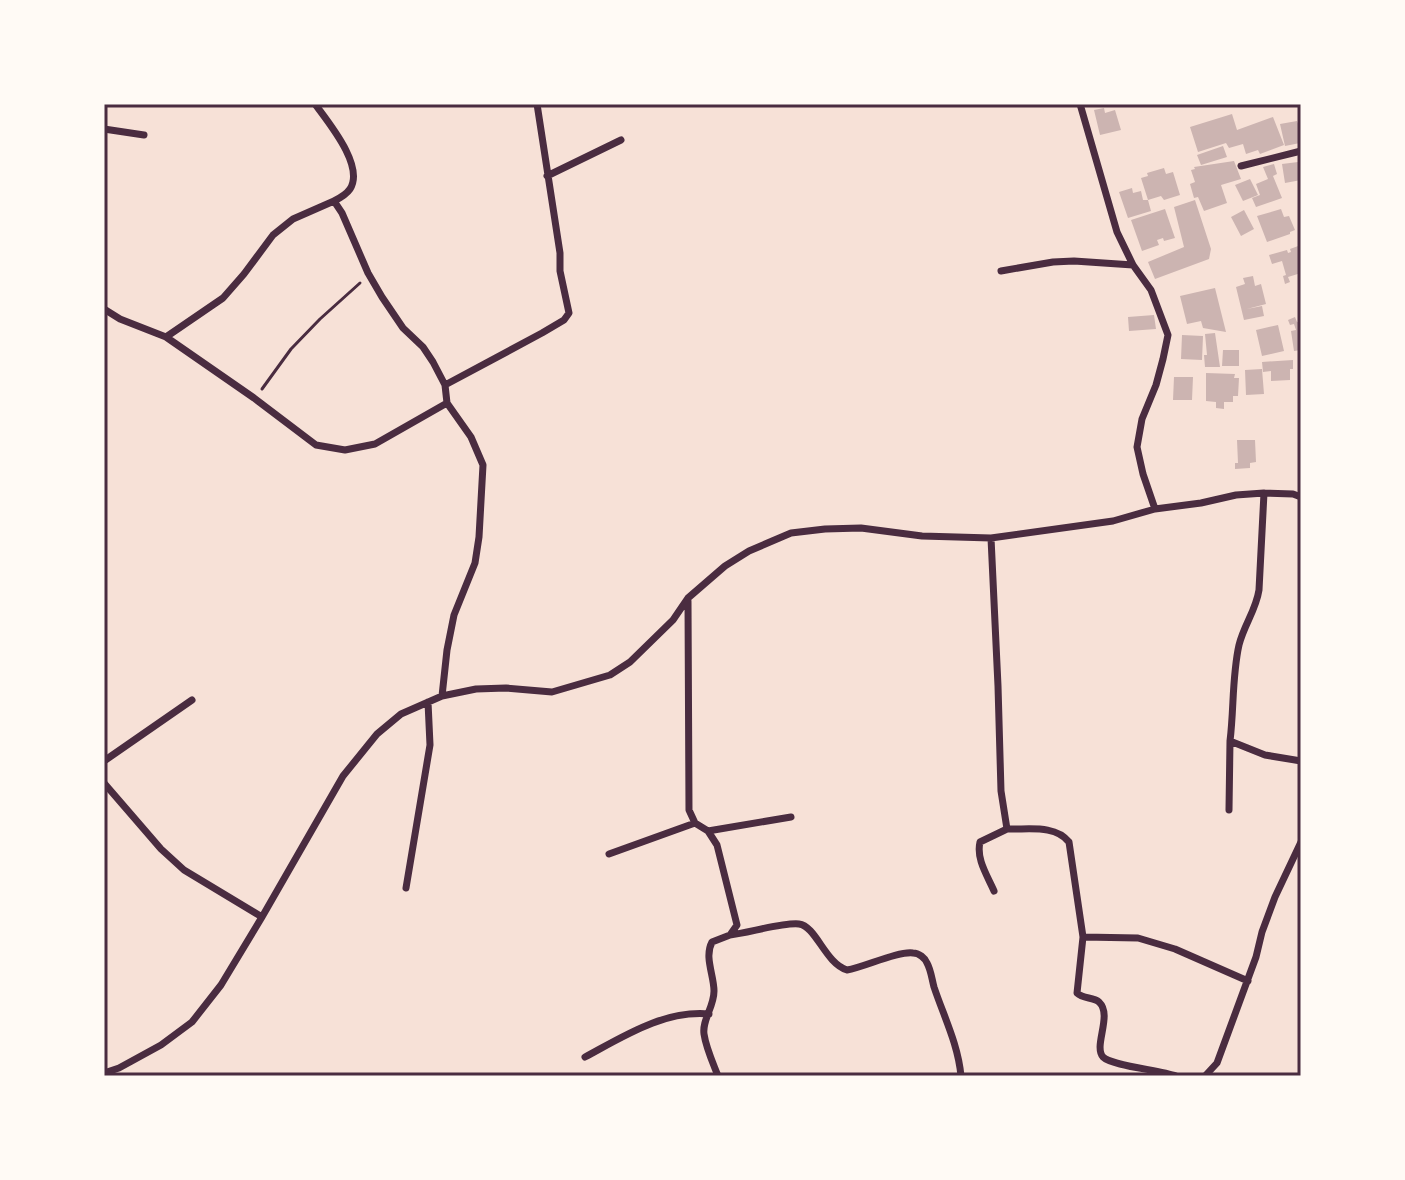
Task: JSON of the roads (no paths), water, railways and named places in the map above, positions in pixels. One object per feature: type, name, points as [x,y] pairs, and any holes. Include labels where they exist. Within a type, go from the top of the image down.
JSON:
[{"type":"street","points":[[166,337],[223,298],[273,235],[293,219],[334,201],[350,189],[353,174],[341,140],[315,104]]},
{"type":"street","points":[[445,385],[542,333],[567,316],[537,104]]},
{"type":"street","points":[[1080,104],[1117,232],[1133,265],[1151,290],[1168,335],[1156,385],[1142,419],[1137,447],[1155,509]]},
{"type":"street","points":[[104,129],[144,135]]},
{"type":"street","points":[[547,176],[621,140]]},
{"type":"street","points":[[1241,166],[1301,151]]},
{"type":"street","points":[[334,201],[368,273],[403,328],[428,354],[445,385],[447,403],[471,437],[483,465],[475,563],[454,615],[442,696]]},
{"type":"street","points":[[1001,271],[1074,261],[1133,265]]},
{"type":"street","points":[[104,309],[120,319],[166,337],[316,445],[345,450],[375,444],[447,403]]},
{"type":"street","points":[[1229,810],[1235,676],[1240,643],[1259,590],[1264,493]]},
{"type":"street","points":[[104,1073],[120,1072],[192,1022],[221,985],[343,776],[377,734],[401,714],[442,696],[476,689],[552,692],[610,675],[630,662],[673,620],[688,598],[725,566],[749,551],[791,533],[861,528],[922,536],[991,538],[1113,521],[1155,509],[1236,495],[1264,493],[1301,497]]},
{"type":"street","points":[[991,538],[1001,791],[1007,829]]},
{"type":"street","points":[[688,598],[689,810],[695,823],[708,831],[717,845],[737,925],[730,935]]},
{"type":"street","points":[[104,761],[192,700]]},
{"type":"street","points":[[406,888],[430,745],[428,702]]},
{"type":"street","points":[[1230,741],[1265,755],[1301,761]]},
{"type":"street","points":[[104,783],[161,849],[184,870],[262,917]]},
{"type":"street","points":[[708,831],[791,817]]},
{"type":"street","points":[[609,854],[695,823]]},
{"type":"street","points":[[994,891],[980,858],[980,842],[1007,829],[1043,829],[1064,836],[1069,842],[1083,937],[1077,993],[1098,1001],[1102,1006],[1104,1016],[1100,1052],[1112,1063],[1176,1076]]},
{"type":"street","points":[[1205,1076],[1217,1063],[1275,897],[1301,842]]},
{"type":"street","points":[[718,1076],[704,1035],[714,994],[709,946],[730,935],[796,923],[805,925],[832,962],[847,970],[912,952],[919,955],[927,963],[943,1007],[959,1057],[961,1076]]},
{"type":"street","points":[[1083,937],[1138,938],[1175,949],[1248,981]]},
{"type":"street","points":[[585,1057],[643,1026],[684,1014],[709,1014]]}]
